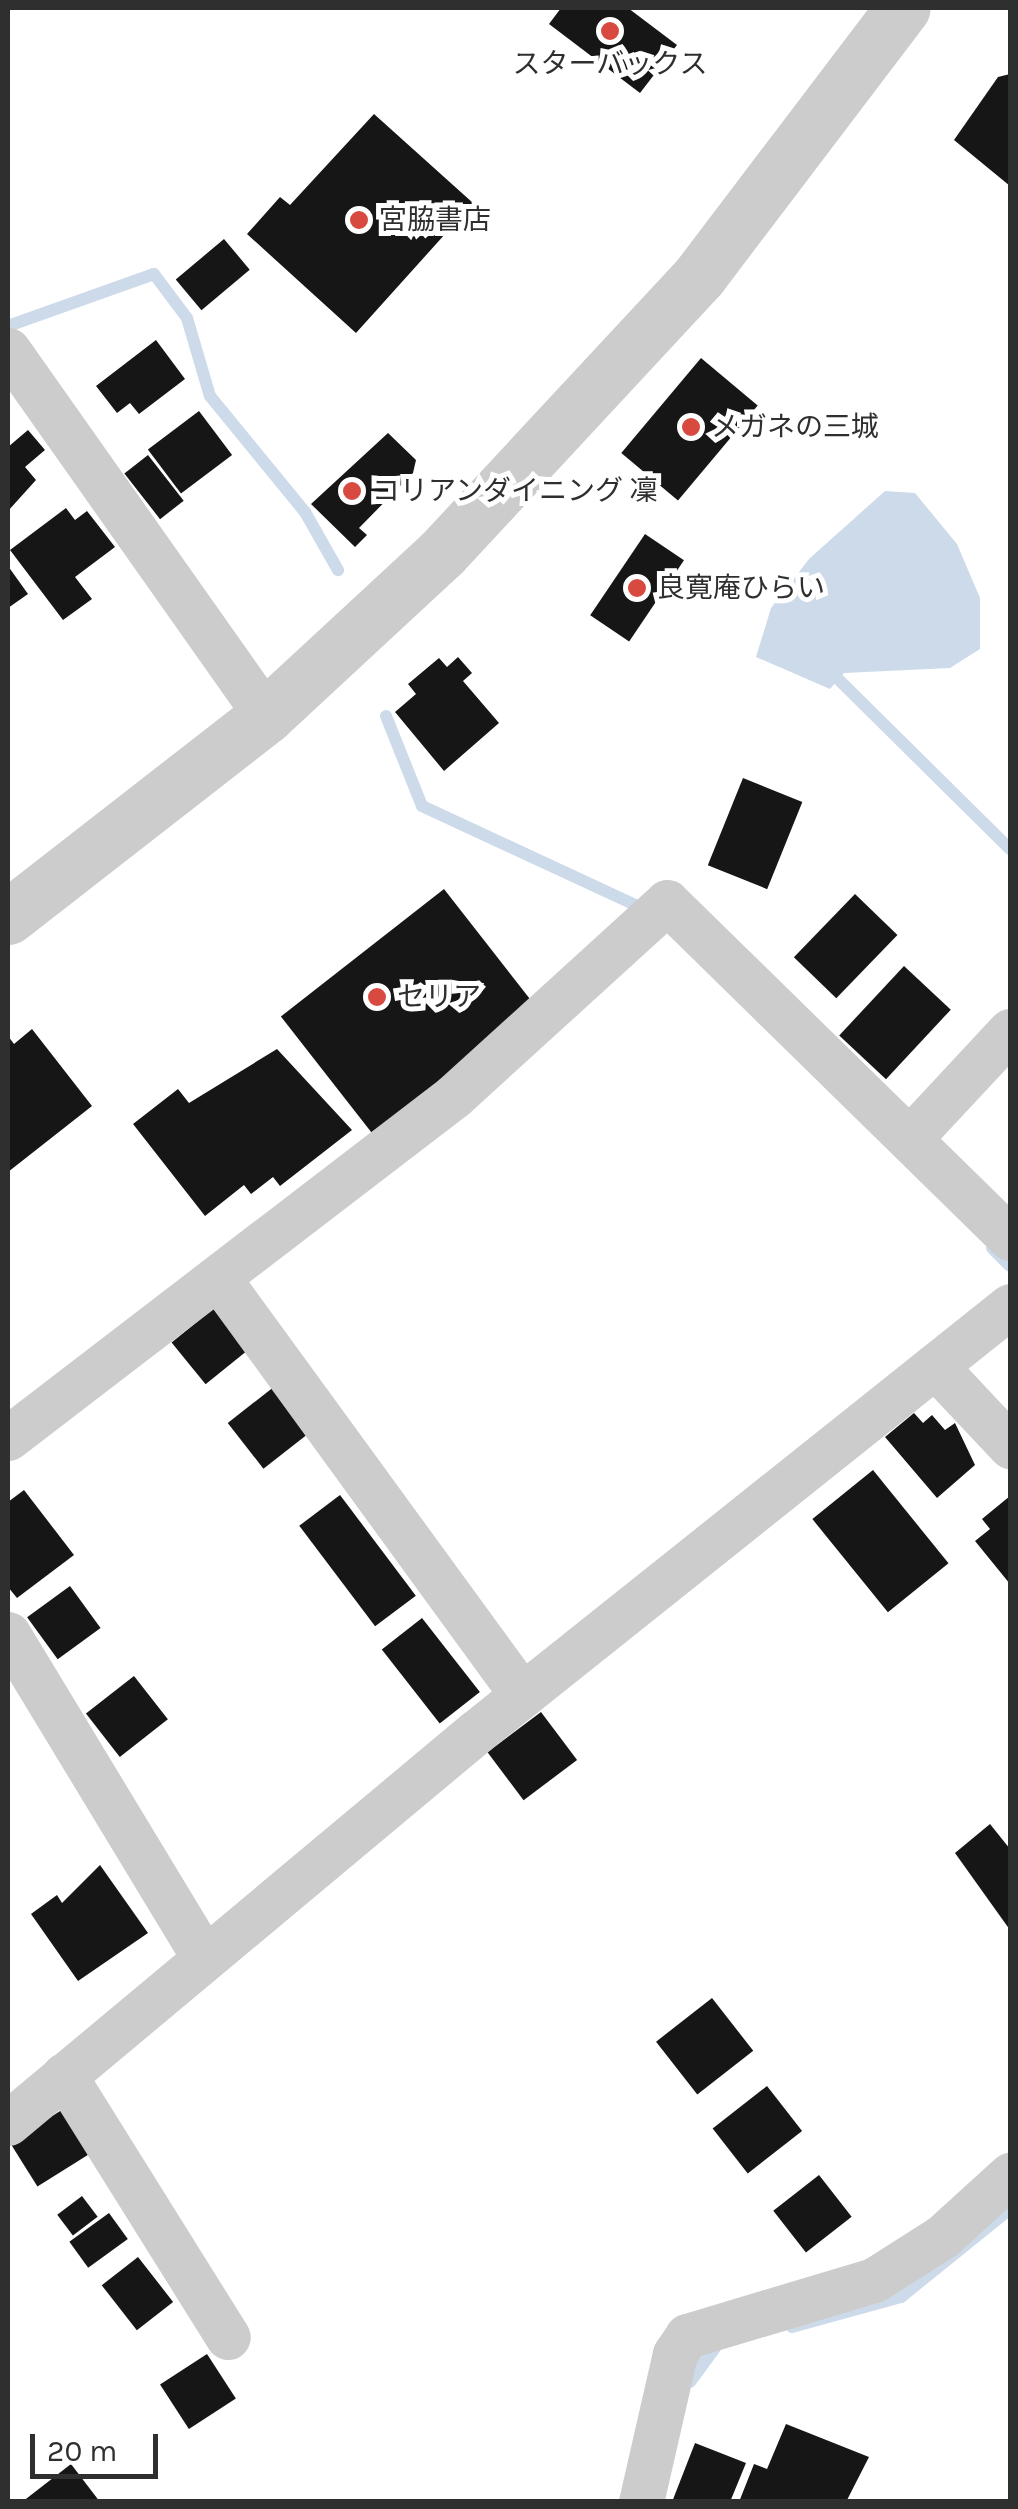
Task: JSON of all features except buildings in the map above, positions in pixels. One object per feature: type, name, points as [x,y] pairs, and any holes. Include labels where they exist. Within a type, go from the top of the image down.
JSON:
[{"type":"street","points":[[8,917],[266,716],[584,408],[735,231],[903,8]]},
{"type":"street","points":[[8,350],[266,716]]},
{"type":"street","points":[[8,1438],[454,1096],[667,902],[1010,1238]]},
{"type":"street","points":[[911,1137],[1010,1031]]},
{"type":"street","points":[[219,1279],[522,1695]]},
{"type":"street","points":[[8,2124],[522,1695],[1010,1306]]},
{"type":"street","points":[[934,1366],[1010,1446]]},
{"type":"street","points":[[8,1634],[204,1957]]},
{"type":"street","points":[[64,2075],[228,2337]]},
{"type":"street","points":[[641,2502],[674,2354],[687,2336],[874,2280],[942,2236],[1010,2175]]},
{"type":"water","points":[[885,491],[915,493],[957,544],[980,598],[980,649],[950,668],[844,673],[830,689],[756,657],[771,608],[809,559]]},
{"type":"waterway","points":[[8,326],[154,274],[187,318],[210,396],[305,512],[338,570]]},
{"type":"waterway","points":[[831,672],[1010,849]]},
{"type":"waterway","points":[[386,716],[422,806],[644,909]]},
{"type":"waterway","points":[[992,1248],[1010,1266]]},
{"type":"waterway","points":[[792,2327],[901,2297],[1010,2209]]},
{"type":"waterway","points":[[690,2382],[715,2348]]},
{"type":"place","name":"スターバックス","points":[[610,31]]},
{"type":"place","name":"宮脇書店","points":[[359,220]]},
{"type":"place","name":"メガネの三城","points":[[691,427]]},
{"type":"place","name":"コリアンダイニング 凜","points":[[352,491]]},
{"type":"place","name":"良寛庵ひらい","points":[[637,588]]},
{"type":"place","name":"セリア","points":[[377,997]]}]
